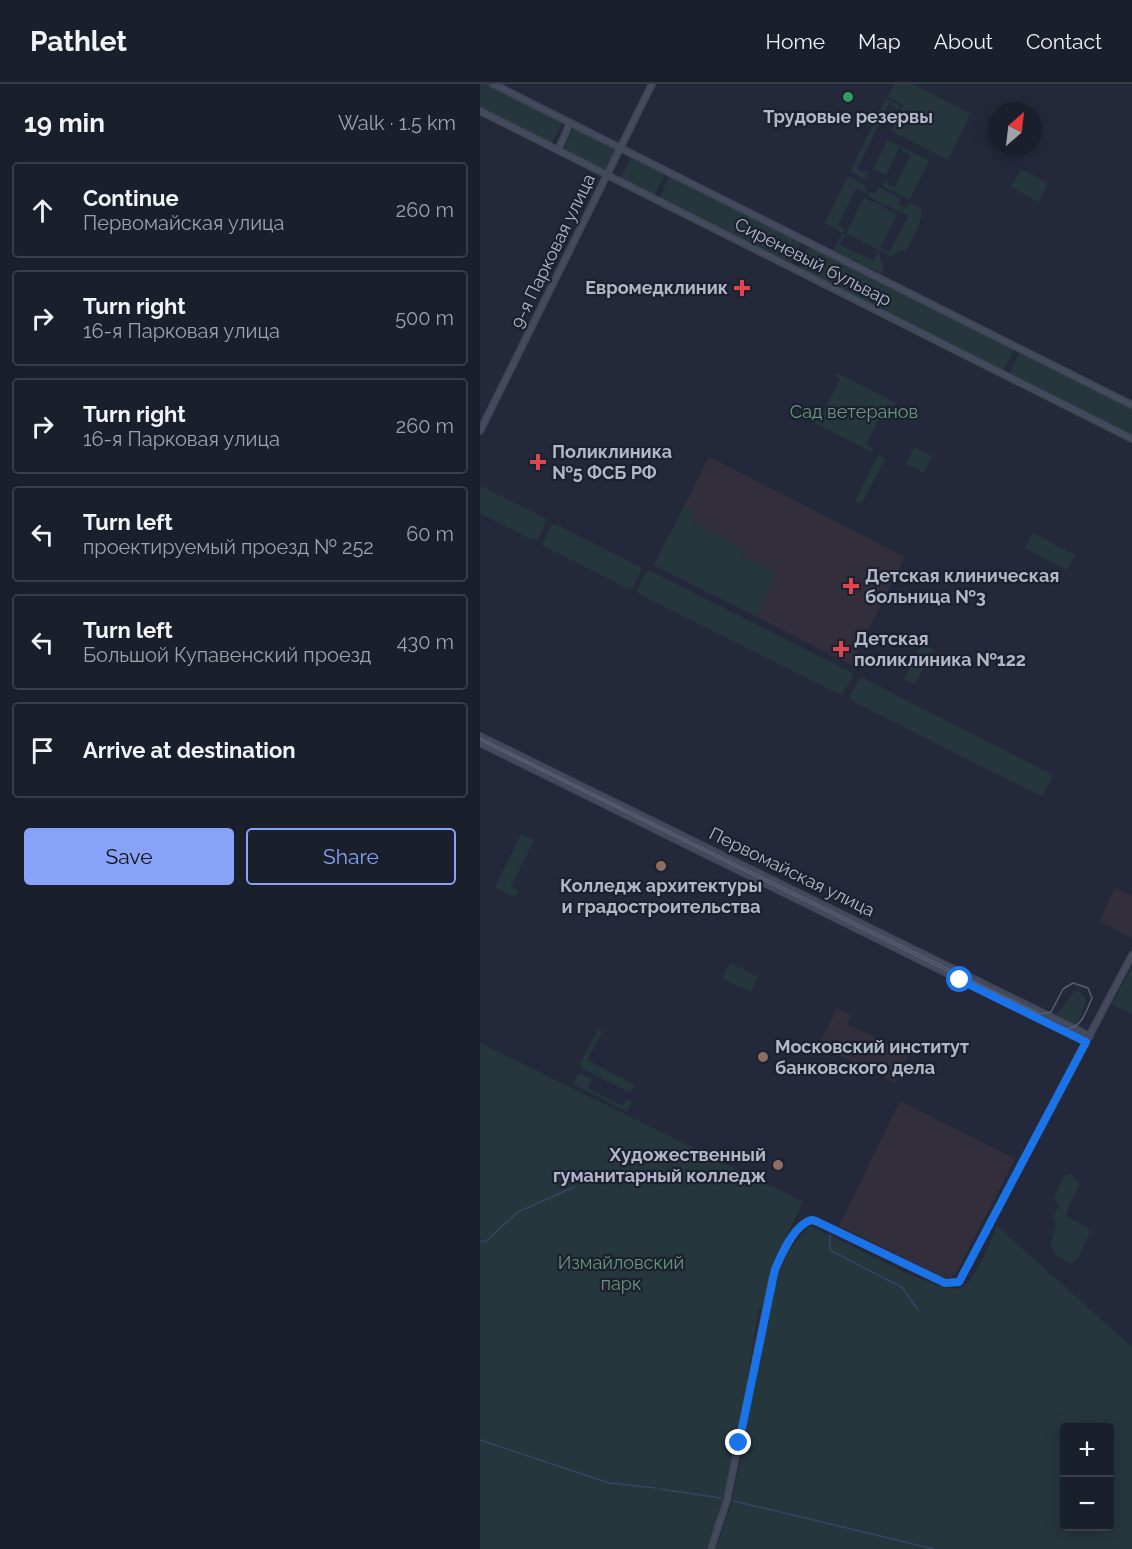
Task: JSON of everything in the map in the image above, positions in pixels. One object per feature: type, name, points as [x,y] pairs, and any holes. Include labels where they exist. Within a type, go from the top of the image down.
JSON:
[{"type":"main road","name":"Сиреневый бульвар","points":[[493,84],[1132,405]]},
{"type":"main road","name":"9-я Парковая улица","points":[[480,431],[652,84]]},
{"type":"main road","name":"Сиреневый бульвар","points":[[480,111],[1132,439]]},
{"type":"main road","points":[[558,150],[570,123]]},
{"type":"main road","name":"Первомайская улица","points":[[480,736],[1090,1036]]},
{"type":"main road","name":"Первомайская улица","points":[[480,743],[1086,1042]]},
{"type":"main road","points":[[711,1549],[727,1500],[775,1269],[800,1227],[807,1221],[813,1220],[945,1283],[959,1282],[1132,955]]},
{"type":"shaded area","points":[[709,457],[905,557],[851,665],[654,565]]},
{"type":"shaded area","points":[[1115,888],[1132,896],[1132,938],[1099,921]]},
{"type":"shaded area","points":[[837,1008],[851,1015],[847,1024],[909,1054],[895,1083],[819,1045]]},
{"type":"shaded area","points":[[900,1101],[1015,1159],[957,1271],[951,1278],[940,1276],[839,1226]]},
{"type":"green space","points":[[480,84],[487,84],[563,122],[551,144],[480,108]]},
{"type":"green space","points":[[894,84],[913,84],[970,114],[948,160],[891,131],[904,105],[888,97]]},
{"type":"green space","points":[[886,99],[900,106],[898,111],[896,107],[889,104],[857,169],[864,173],[866,170],[869,171],[865,179],[850,172]]},
{"type":"green space","points":[[574,127],[613,147],[614,152],[606,168],[601,169],[567,152],[565,146]]},
{"type":"green space","points":[[887,140],[900,146],[886,175],[873,169]]},
{"type":"green space","points":[[902,147],[929,161],[909,200],[883,186],[887,179],[889,180],[887,184],[894,188],[911,155],[901,151]]},
{"type":"green space","points":[[631,157],[665,174],[654,196],[620,179]]},
{"type":"green space","points":[[1021,169],[1048,183],[1039,202],[1011,187]]},
{"type":"green space","points":[[670,176],[801,242],[792,263],[659,198]]},
{"type":"green space","points":[[848,176],[865,185],[867,195],[857,188],[838,225],[845,229],[843,233],[825,223]]},
{"type":"green space","points":[[879,187],[901,199],[899,204],[904,207],[899,212],[892,208],[894,203],[891,208],[869,197],[869,191],[875,194]]},
{"type":"green space","points":[[864,197],[897,214],[879,250],[846,234]]},
{"type":"green space","points":[[910,203],[922,209],[920,223],[907,250],[899,251],[892,257],[880,251],[884,244],[883,249],[889,252],[909,215],[900,213]]},
{"type":"green space","points":[[842,234],[848,237],[844,237],[840,245],[873,261],[877,254],[874,250],[879,253],[884,269],[882,274],[833,250]]},
{"type":"green space","points":[[811,247],[1014,349],[1003,372],[799,269],[808,248]]},
{"type":"green space","points":[[1019,352],[1132,408],[1132,437],[1009,375]]},
{"type":"green space","name":"Сад ветеранов","points":[[836,373],[896,403],[894,407],[887,404],[866,444],[873,448],[872,452],[808,419],[809,416],[819,421],[840,379],[835,376]]},
{"type":"green space","points":[[914,447],[932,456],[924,473],[906,464]]},
{"type":"green space","points":[[878,455],[885,459],[861,504],[855,501]]},
{"type":"green space","points":[[480,486],[545,518],[546,522],[538,539],[532,540],[480,513]]},
{"type":"green space","points":[[685,505],[696,511],[692,521],[746,550],[742,558],[776,572],[756,617],[654,565]]},
{"type":"green space","points":[[555,524],[640,567],[641,571],[633,588],[629,589],[542,545],[551,525]]},
{"type":"green space","points":[[1033,533],[1075,555],[1067,570],[1025,548]]},
{"type":"green space","points":[[650,571],[852,673],[853,677],[841,695],[639,594],[637,590],[646,572]]},
{"type":"green space","points":[[922,643],[933,649],[915,684],[904,679]]},
{"type":"green space","points":[[861,677],[1051,774],[1052,778],[1043,795],[850,700],[849,697]]},
{"type":"green space","points":[[521,834],[534,840],[511,886],[519,891],[516,897],[495,887]]},
{"type":"green space","points":[[730,963],[758,977],[751,992],[722,978]]},
{"type":"green space","points":[[1132,967],[1132,1014],[1112,1004]]},
{"type":"green space","points":[[1074,991],[1080,992],[1087,1000],[1078,1022],[1073,1025],[1057,1015]]},
{"type":"green space","points":[[598,1029],[603,1031],[587,1060],[635,1085],[630,1093],[582,1068],[580,1064]]},
{"type":"green space","name":"Измайловский парк","points":[[480,1043],[803,1202],[771,1268],[762,1307],[759,1307],[735,1452],[717,1520],[706,1549],[480,1549]]},
{"type":"green space","points":[[579,1073],[592,1079],[588,1088],[623,1106],[627,1099],[632,1102],[627,1112],[573,1084]]},
{"type":"green space","points":[[1070,1174],[1079,1181],[1068,1207],[1067,1217],[1087,1227],[1090,1232],[1078,1259],[1071,1263],[1057,1256],[1050,1245],[1056,1227],[1053,1217],[1059,1206],[1054,1197],[1065,1175]]},
{"type":"green space","points":[[809,1226],[914,1276],[953,1288],[964,1286],[984,1258],[997,1226],[1132,1347],[1132,1549],[716,1549],[732,1502],[775,1282],[790,1249]]},
{"type":"waterway","points":[[480,1241],[485,1242],[518,1212],[574,1187]]},
{"type":"waterway","points":[[830,1235],[830,1250],[903,1288],[918,1310]]},
{"type":"waterway","points":[[480,1440],[609,1483],[656,1488]]},
{"type":"waterway","points":[[660,1489],[721,1498]]},
{"type":"waterway","points":[[734,1501],[762,1508]]},
{"type":"waterway","points":[[764,1508],[934,1549]]},
{"type":"tram line","points":[[480,738],[1040,1014],[1051,1012],[1063,989],[1073,983],[1088,988],[1092,998],[1088,1008],[1076,1026],[1065,1029],[480,740]]},
{"type":"place","name":"Трудовые резервы","points":[[848,97]]},
{"type":"place","name":"Евромедклиник","points":[[742,288]]},
{"type":"place","name":"Поликлиника №5 ФСБ РФ","points":[[538,462]]},
{"type":"place","name":"Детская клиническая больница №3","points":[[851,586]]},
{"type":"place","name":"Детская поликлиника №122","points":[[841,649]]},
{"type":"place","name":"Колледж архитектуры и градостроительства","points":[[661,866]]},
{"type":"place","name":"Московский институт банковского дела","points":[[763,1057]]},
{"type":"place","name":"Художественный гуманитарный колледж","points":[[778,1165]]},
{"type":"route","points":[[739,1443],[775,1269],[788,1244],[804,1223],[811,1220],[816,1221],[945,1283],[959,1282],[965,1276],[1024,1155],[1086,1042],[960,980]]}]
